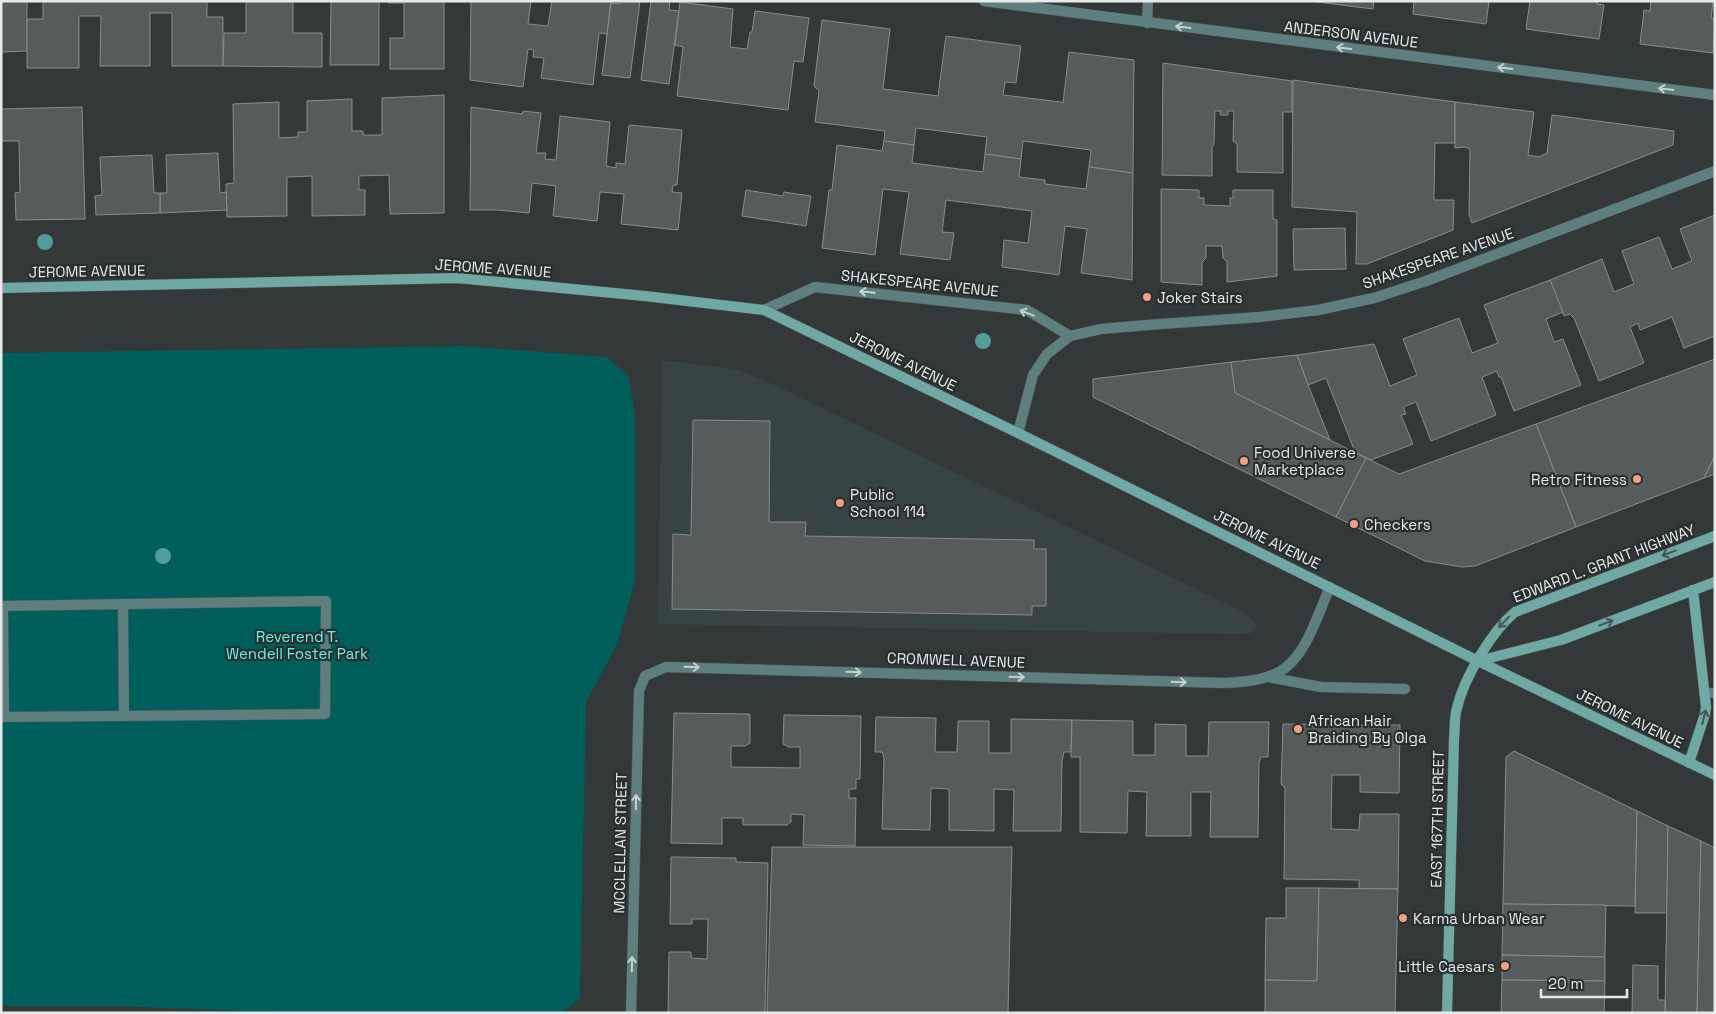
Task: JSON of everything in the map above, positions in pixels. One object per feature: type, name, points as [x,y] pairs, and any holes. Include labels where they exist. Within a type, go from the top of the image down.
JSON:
[{"type":"main road","name":"JEROME AVENUE","points":[[1,288],[457,278],[645,296],[764,310],[1018,433],[1478,661],[1715,775]]},
{"type":"main road","name":"EDWARD L. GRANT HIGHWAY","points":[[1478,661],[1500,627],[1515,612],[1715,536]]},
{"type":"main road","points":[[1478,661],[1561,640],[1715,582]]},
{"type":"main road","points":[[1689,763],[1710,693],[1693,590]]},
{"type":"main road","name":"EAST 167TH STREET","points":[[1447,1013],[1456,711],[1465,685],[1478,661]]},
{"type":"street","name":"ANDERSON AVENUE","points":[[984,1],[1715,95]]},
{"type":"street","points":[[1147,23],[1148,1]]},
{"type":"street","name":"SHAKESPEARE AVENUE","points":[[1018,433],[1033,375],[1047,354],[1070,336],[1101,330],[1260,317],[1318,310],[1374,298],[1426,281],[1715,170]]},
{"type":"street","name":"SHAKESPEARE AVENUE","points":[[764,310],[816,287],[1027,310],[1070,336]]},
{"type":"street","name":"CROMWELL AVENUE","points":[[645,676],[666,666],[1223,683],[1253,680],[1280,672],[1300,653],[1330,587]]},
{"type":"street","points":[[326,601],[325,714],[3,717],[2,606],[123,604],[326,601]]},
{"type":"street","points":[[123,604],[124,716]]},
{"type":"street","name":"MCCLELLAN STREET","points":[[630,1013],[639,691],[645,676]]},
{"type":"street","name":"CROMWELL AVENUE","points":[[1267,677],[1321,687],[1405,690]]},
{"type":"shaded area","name":"Public School 114","points":[[662,360],[735,369],[768,382],[1240,610],[1251,618],[1256,624],[1257,629],[1251,633],[1241,634],[658,624]]},
{"type":"green space","name":"Reverend T. Wendell Foster Park","points":[[462,346],[606,357],[628,375],[635,417],[635,580],[617,645],[586,702],[580,998],[562,1013],[307,1013],[110,1006],[1,1006],[1,353]]},
{"type":"building","points":[[1,1],[27,1],[27,51],[1,52]]},
{"type":"building","points":[[43,1],[207,1],[207,17],[223,17],[223,66],[172,66],[172,13],[150,13],[150,66],[100,66],[101,16],[79,16],[79,68],[27,68],[27,19],[43,19]]},
{"type":"building","points":[[246,1],[293,1],[293,33],[322,33],[322,67],[223,66],[224,33],[246,33]]},
{"type":"building","points":[[331,1],[379,1],[379,65],[330,65]]},
{"type":"building","points":[[388,1],[444,1],[444,69],[390,69],[390,38],[404,38],[404,3],[388,3]]},
{"type":"building","points":[[471,1],[531,1],[528,24],[548,26],[552,1],[611,1],[607,34],[599,33],[593,85],[541,78],[544,58],[533,57],[534,50],[528,49],[523,87],[470,80]]},
{"type":"building","points":[[621,1],[640,1],[630,78],[602,75],[611,3],[620,4]]},
{"type":"building","points":[[651,1],[670,1],[669,10],[679,11],[669,84],[641,80]]},
{"type":"building","points":[[1310,1],[1374,1],[1373,9]]},
{"type":"building","points":[[1414,1],[1489,1],[1486,24],[1413,14]]},
{"type":"building","points":[[1530,1],[1598,1],[1597,4],[1604,5],[1599,39],[1526,29]]},
{"type":"building","points":[[1651,1],[1713,1],[1711,18],[1715,19],[1713,53],[1640,44],[1644,10],[1650,11]]},
{"type":"building","points":[[680,2],[733,9],[730,47],[747,49],[755,11],[809,18],[803,62],[794,61],[788,110],[677,96],[683,47],[675,45]]},
{"type":"building","points":[[822,20],[890,29],[883,89],[938,96],[946,36],[1021,46],[1016,83],[1005,82],[1003,95],[1063,103],[1069,52],[1134,60],[1133,173],[1089,167],[1091,150],[1023,141],[1021,159],[985,154],[987,137],[916,128],[914,145],[884,141],[885,131],[815,122],[819,91],[814,86]]},
{"type":"building","points":[[1163,63],[1292,81],[1292,112],[1283,112],[1283,173],[1237,172],[1237,144],[1233,141],[1234,111],[1228,111],[1228,115],[1220,115],[1221,111],[1215,111],[1212,176],[1162,175]]},
{"type":"building","points":[[1293,80],[1455,102],[1455,143],[1435,143],[1434,196],[1434,200],[1454,200],[1453,230],[1367,264],[1356,264],[1357,212],[1292,207]]},
{"type":"building","points":[[444,95],[444,213],[390,214],[389,175],[359,176],[359,190],[365,190],[365,215],[312,216],[312,176],[287,177],[287,216],[227,217],[226,184],[234,183],[233,104],[279,102],[279,138],[298,137],[298,132],[307,132],[307,101],[352,99],[352,131],[363,131],[363,135],[382,135],[382,98]]},
{"type":"building","points":[[1455,102],[1534,112],[1528,155],[1539,157],[1547,153],[1552,115],[1674,131],[1673,145],[1472,223],[1469,215],[1470,149],[1465,147],[1455,148]]},
{"type":"building","points":[[82,107],[85,219],[16,220],[15,193],[20,192],[19,141],[1,141],[1,109]]},
{"type":"building","points":[[471,107],[522,114],[523,111],[541,113],[536,153],[546,153],[545,159],[556,160],[560,116],[610,122],[606,166],[616,168],[616,163],[625,164],[629,125],[682,130],[677,185],[673,185],[672,192],[682,193],[678,230],[621,224],[624,194],[600,192],[597,221],[553,216],[556,186],[532,183],[529,213],[470,210]]},
{"type":"building","points":[[884,141],[914,145],[912,163],[983,172],[985,154],[1021,159],[1019,177],[1045,180],[1045,184],[1086,189],[1089,167],[1133,173],[1132,280],[1081,273],[1087,229],[1065,226],[1059,275],[1002,267],[1004,240],[1028,243],[1032,211],[946,200],[942,232],[954,233],[950,260],[900,254],[909,192],[883,189],[875,255],[822,248],[829,190],[832,190],[837,145],[882,151]]},
{"type":"building","points":[[218,153],[220,193],[226,192],[227,210],[160,213],[160,193],[167,193],[166,155]]},
{"type":"building","points":[[152,155],[154,193],[160,193],[160,213],[96,215],[95,196],[102,195],[100,157]]},
{"type":"building","points":[[1161,189],[1199,190],[1199,198],[1204,198],[1204,205],[1230,206],[1233,190],[1273,190],[1273,219],[1277,220],[1277,276],[1227,282],[1227,262],[1223,258],[1222,246],[1206,246],[1206,258],[1202,262],[1202,285],[1161,282]]},
{"type":"building","points":[[746,190],[783,196],[784,192],[811,196],[806,226],[742,216]]},
{"type":"building","points":[[1715,215],[1715,336],[1684,348],[1672,317],[1640,330],[1638,323],[1630,327],[1644,363],[1599,381],[1574,318],[1570,314],[1564,316],[1550,280],[1602,259],[1614,292],[1634,284],[1622,251],[1659,237],[1672,269],[1692,261],[1680,229]]},
{"type":"building","points":[[1345,228],[1346,269],[1294,270],[1293,229]]},
{"type":"building","points":[[1550,280],[1563,312],[1546,319],[1554,342],[1563,339],[1581,385],[1514,411],[1497,371],[1482,377],[1496,415],[1431,441],[1416,402],[1403,407],[1406,414],[1401,415],[1413,444],[1371,460],[1355,452],[1326,378],[1308,385],[1297,355],[1374,344],[1390,386],[1417,375],[1403,339],[1459,318],[1472,353],[1498,343],[1484,305]]},
{"type":"building","points":[[1297,355],[1330,440],[1235,393],[1231,362]]},
{"type":"building","points":[[1715,359],[1715,456],[1704,478],[1576,527],[1536,424]]},
{"type":"building","points":[[1231,362],[1235,393],[1366,458],[1336,517],[1093,397],[1093,379]]},
{"type":"building","points":[[693,420],[770,421],[769,522],[806,522],[805,536],[1034,540],[1034,549],[1046,549],[1046,606],[1032,606],[1032,615],[672,609],[673,534],[691,535]]},
{"type":"building","points":[[1536,424],[1576,527],[1475,566],[1462,567],[1425,561],[1336,517],[1366,458],[1399,474]]},
{"type":"building","points":[[1715,456],[1715,474],[1704,478]]},
{"type":"building","points":[[674,713],[750,714],[750,743],[745,746],[731,746],[731,767],[800,768],[800,747],[789,747],[783,744],[784,715],[861,716],[860,779],[856,779],[856,789],[849,789],[849,798],[856,798],[855,846],[803,845],[804,815],[791,814],[791,822],[787,825],[743,825],[743,818],[722,818],[722,844],[671,843]]},
{"type":"building","points":[[876,717],[936,718],[935,752],[957,752],[958,721],[989,721],[989,753],[1011,753],[1011,719],[1072,720],[1071,752],[1064,752],[1062,761],[1061,831],[1013,831],[1014,790],[994,789],[994,831],[949,830],[949,789],[931,788],[930,830],[882,829],[884,758],[882,752],[875,752]]},
{"type":"building","points":[[1072,720],[1133,721],[1133,755],[1155,755],[1155,724],[1186,725],[1186,756],[1208,756],[1209,722],[1269,722],[1268,757],[1261,757],[1259,762],[1258,837],[1210,837],[1211,792],[1191,792],[1191,836],[1146,836],[1147,792],[1128,791],[1127,833],[1080,832],[1080,757],[1071,757]]},
{"type":"building","points":[[1283,724],[1400,725],[1399,793],[1360,792],[1360,775],[1332,775],[1331,829],[1359,830],[1360,814],[1399,814],[1398,889],[1359,889],[1359,880],[1284,879],[1285,788],[1281,784]]},
{"type":"building","points":[[1514,751],[1637,811],[1635,906],[1503,904],[1506,757]]},
{"type":"building","points":[[1637,811],[1668,826],[1667,913],[1635,913]]},
{"type":"building","points":[[1668,826],[1701,841],[1697,1013],[1665,1013]]},
{"type":"building","points":[[1701,841],[1715,848],[1715,1013],[1697,1013]]},
{"type":"building","points":[[772,847],[1012,847],[1008,1013],[767,1013]]},
{"type":"building","points":[[671,857],[736,858],[736,862],[768,863],[765,1013],[668,1013],[669,952],[691,952],[691,958],[707,959],[708,919],[692,919],[692,924],[670,924]]},
{"type":"building","points":[[1286,888],[1319,888],[1317,981],[1265,980],[1266,918],[1286,918]]},
{"type":"building","points":[[1319,888],[1398,889],[1395,1013],[1265,1013],[1265,980],[1317,981]]},
{"type":"building","points":[[1503,904],[1606,905],[1605,957],[1502,955]]},
{"type":"building","points":[[1502,955],[1605,957],[1605,981],[1502,980]]},
{"type":"building","points":[[1633,965],[1658,966],[1658,1000],[1665,1000],[1665,1013],[1632,1013]]},
{"type":"building","points":[[1502,980],[1605,981],[1604,1013],[1501,1013]]},
{"type":"place","name":"Joker Stairs","points":[[1147,297]]},
{"type":"place","name":"Food Universe Marketplace","points":[[1244,461]]},
{"type":"place","name":"Retro Fitness","points":[[1637,479]]},
{"type":"place","name":"Public School 114","points":[[840,503]]},
{"type":"place","name":"Checkers","points":[[1354,524]]},
{"type":"place","name":"African Hair Braiding By Olga","points":[[1298,729]]},
{"type":"place","name":"Karma Urban Wear","points":[[1403,918]]},
{"type":"place","name":"Little Caesars","points":[[1505,966]]}]
